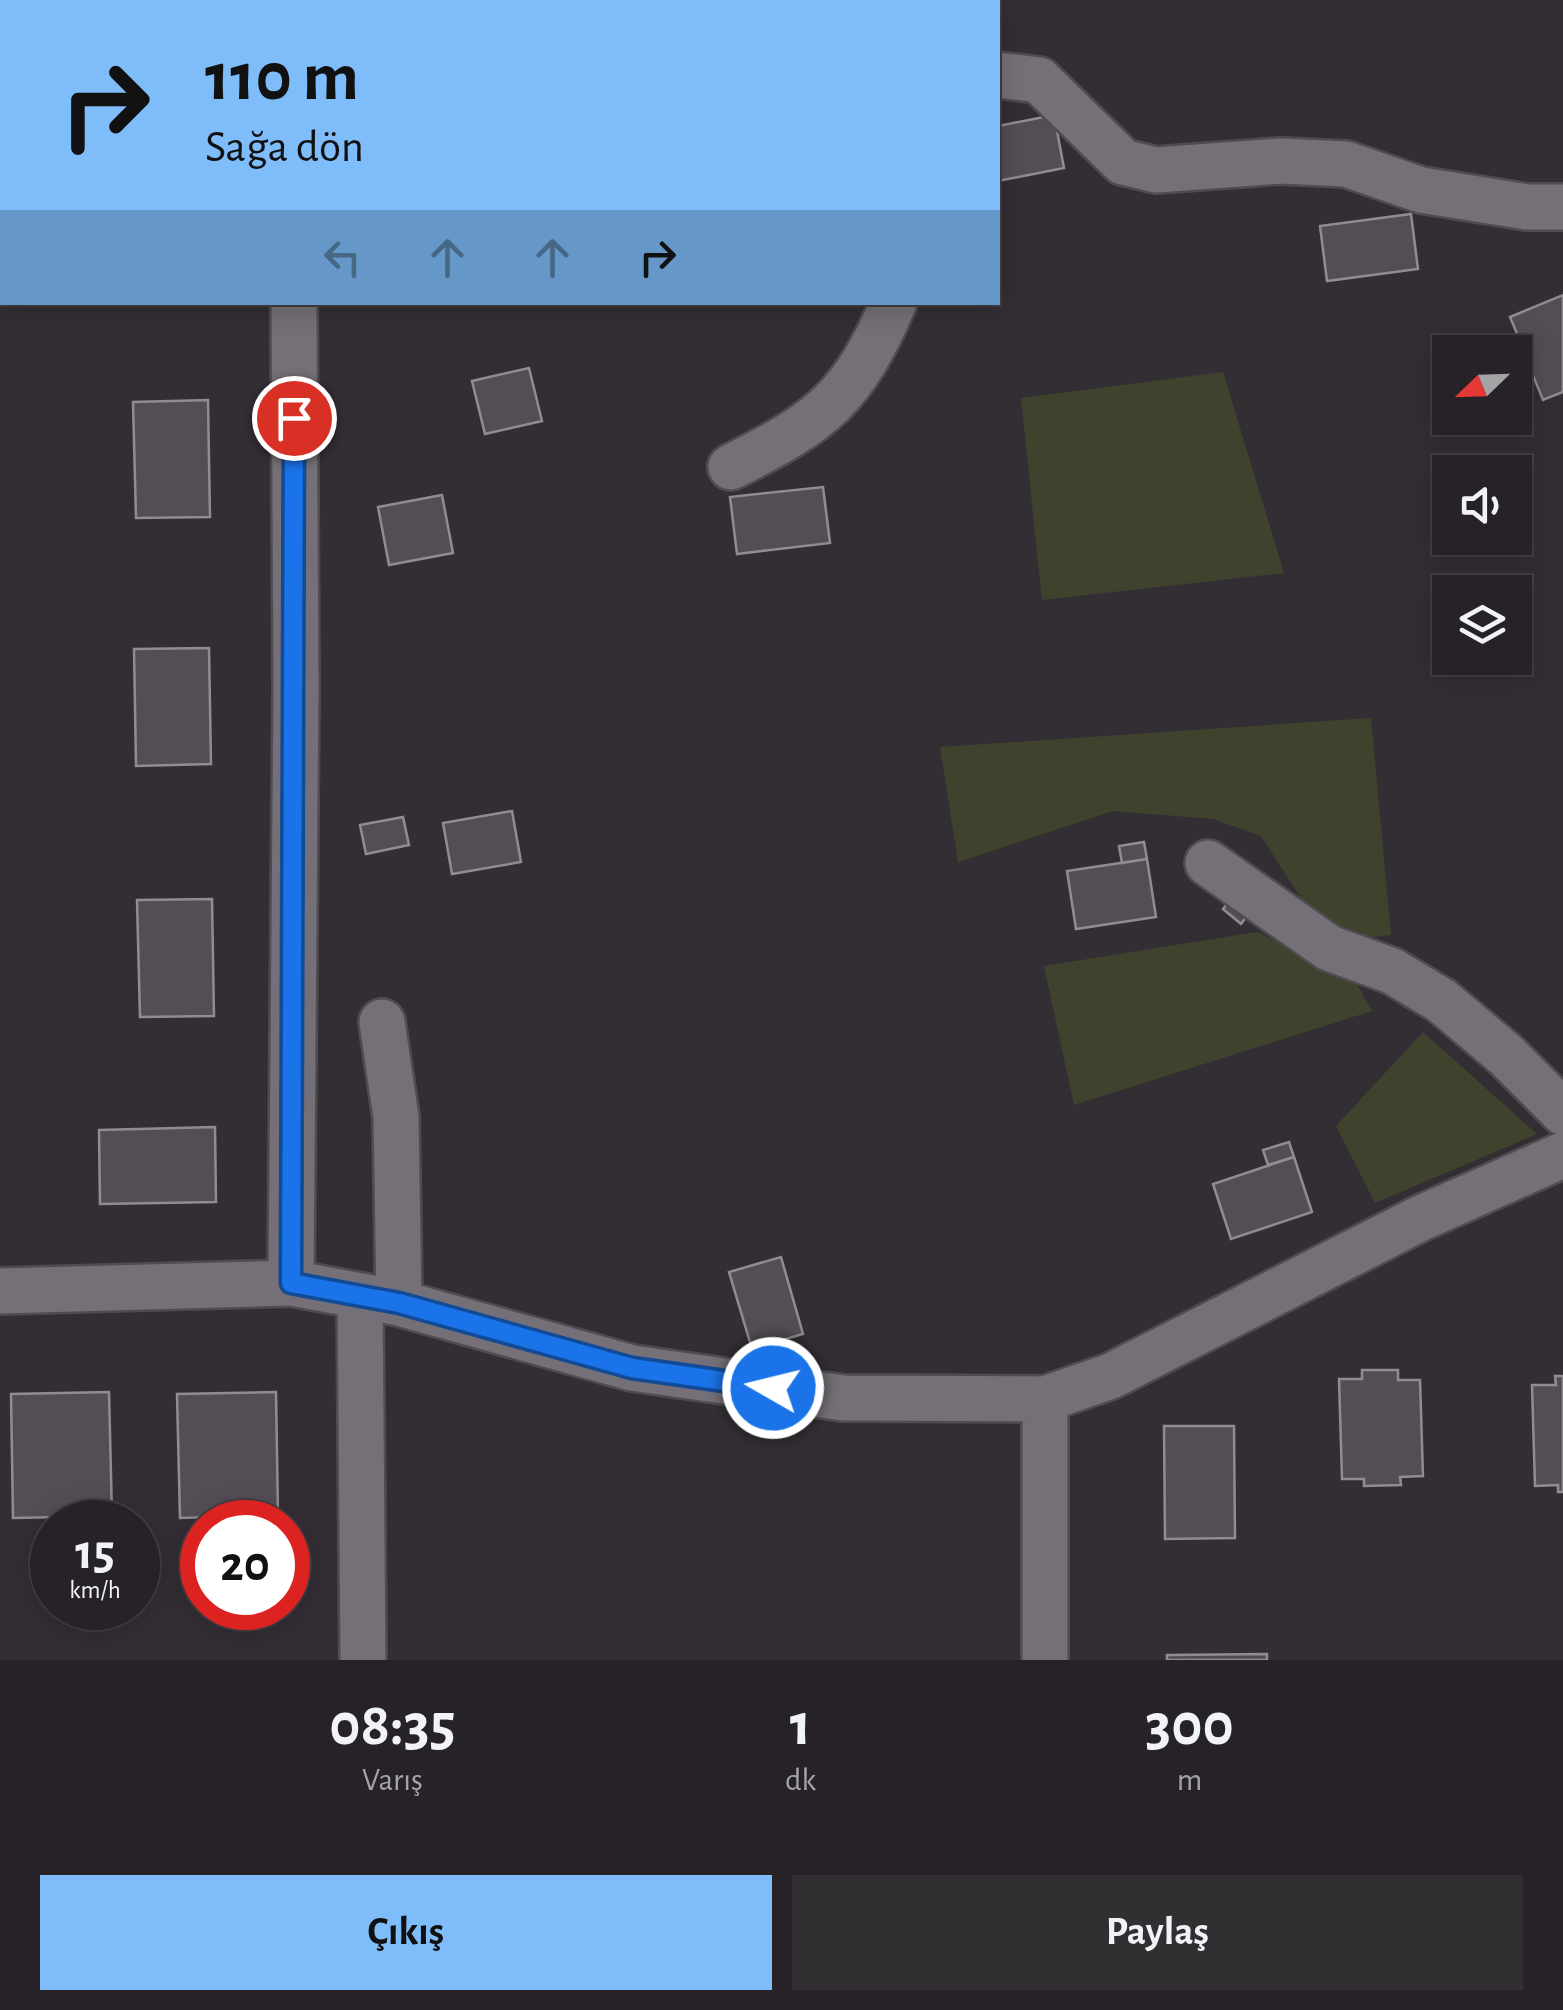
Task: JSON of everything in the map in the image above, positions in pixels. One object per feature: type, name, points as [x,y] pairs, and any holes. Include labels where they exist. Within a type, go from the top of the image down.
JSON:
[{"type":"street","points":[[1000,75],[1039,80],[1123,162],[1156,170],[1282,161],[1346,164],[1421,190],[1528,207],[1563,208]]},
{"type":"street","points":[[291,1283],[296,709],[294,305]]},
{"type":"street","points":[[731,467],[800,433],[852,385],[892,305]]},
{"type":"street","points":[[1208,863],[1330,948],[1392,971],[1442,1001],[1506,1054],[1563,1112]]},
{"type":"street","points":[[363,1660],[380,1300],[396,1117],[382,1022]]},
{"type":"street","points":[[0,1291],[291,1283],[380,1300],[632,1368],[843,1398],[1045,1399],[1111,1376],[1421,1218],[1563,1155]]},
{"type":"street","points":[[1045,1399],[1045,1660]]},
{"type":"green space","points":[[1223,372],[1284,573],[1042,600],[1021,398]]},
{"type":"green space","points":[[1371,718],[1391,935],[1357,939],[1317,923],[1261,836],[1213,819],[1113,811],[958,862],[940,747]]},
{"type":"green space","points":[[1257,932],[1351,974],[1372,1011],[1074,1105],[1044,966]]},
{"type":"green space","points":[[1423,1032],[1537,1134],[1375,1203],[1336,1126]]},
{"type":"building","points":[[1054,115],[1064,168],[1000,181],[1000,126]]},
{"type":"building","points":[[1411,214],[1418,269],[1327,281],[1320,226]]},
{"type":"building","points":[[1563,295],[1563,392],[1543,400],[1532,373],[1532,335],[1518,335],[1510,317]]},
{"type":"building","points":[[529,368],[542,421],[485,434],[472,381]]},
{"type":"building","points":[[208,400],[210,517],[136,518],[133,402]]},
{"type":"building","points":[[823,487],[830,543],[737,554],[730,497]]},
{"type":"building","points":[[442,495],[453,553],[389,565],[378,507]]},
{"type":"building","points":[[209,648],[211,764],[136,766],[134,649]]},
{"type":"building","points":[[512,811],[521,862],[452,874],[443,823]]},
{"type":"building","points":[[403,817],[409,845],[366,854],[360,825]]},
{"type":"building","points":[[1144,842],[1147,859],[1122,863],[1119,846]]},
{"type":"building","points":[[1147,859],[1156,917],[1076,929],[1067,871]]},
{"type":"building","points":[[1235,894],[1253,908],[1241,924],[1223,909]]},
{"type":"building","points":[[212,899],[214,1016],[140,1017],[137,900]]},
{"type":"building","points":[[215,1127],[216,1202],[100,1204],[99,1130]]},
{"type":"building","points":[[1289,1142],[1294,1157],[1268,1165],[1263,1150]]},
{"type":"building","points":[[1294,1157],[1312,1212],[1231,1239],[1213,1184]]},
{"type":"building","points":[[781,1257],[803,1334],[752,1349],[729,1272]]},
{"type":"building","points":[[1362,1370],[1398,1370],[1398,1380],[1420,1380],[1423,1476],[1400,1477],[1401,1485],[1364,1486],[1364,1479],[1342,1479],[1339,1379],[1362,1379]]},
{"type":"building","points":[[1555,1376],[1563,1376],[1563,1492],[1558,1492],[1558,1485],[1535,1486],[1532,1385],[1556,1385]]},
{"type":"building","points":[[109,1392],[112,1500],[30,1500],[30,1518],[13,1518],[11,1394]]},
{"type":"building","points":[[276,1392],[278,1500],[180,1500],[180,1518],[177,1394]]},
{"type":"building","points":[[1164,1426],[1234,1426],[1235,1538],[1165,1539]]},
{"type":"building","points":[[1267,1654],[1267,1660],[1167,1660],[1167,1655]]},
{"type":"route","points":[[294,418],[291,1283],[399,1303],[632,1368],[773,1388]]}]
